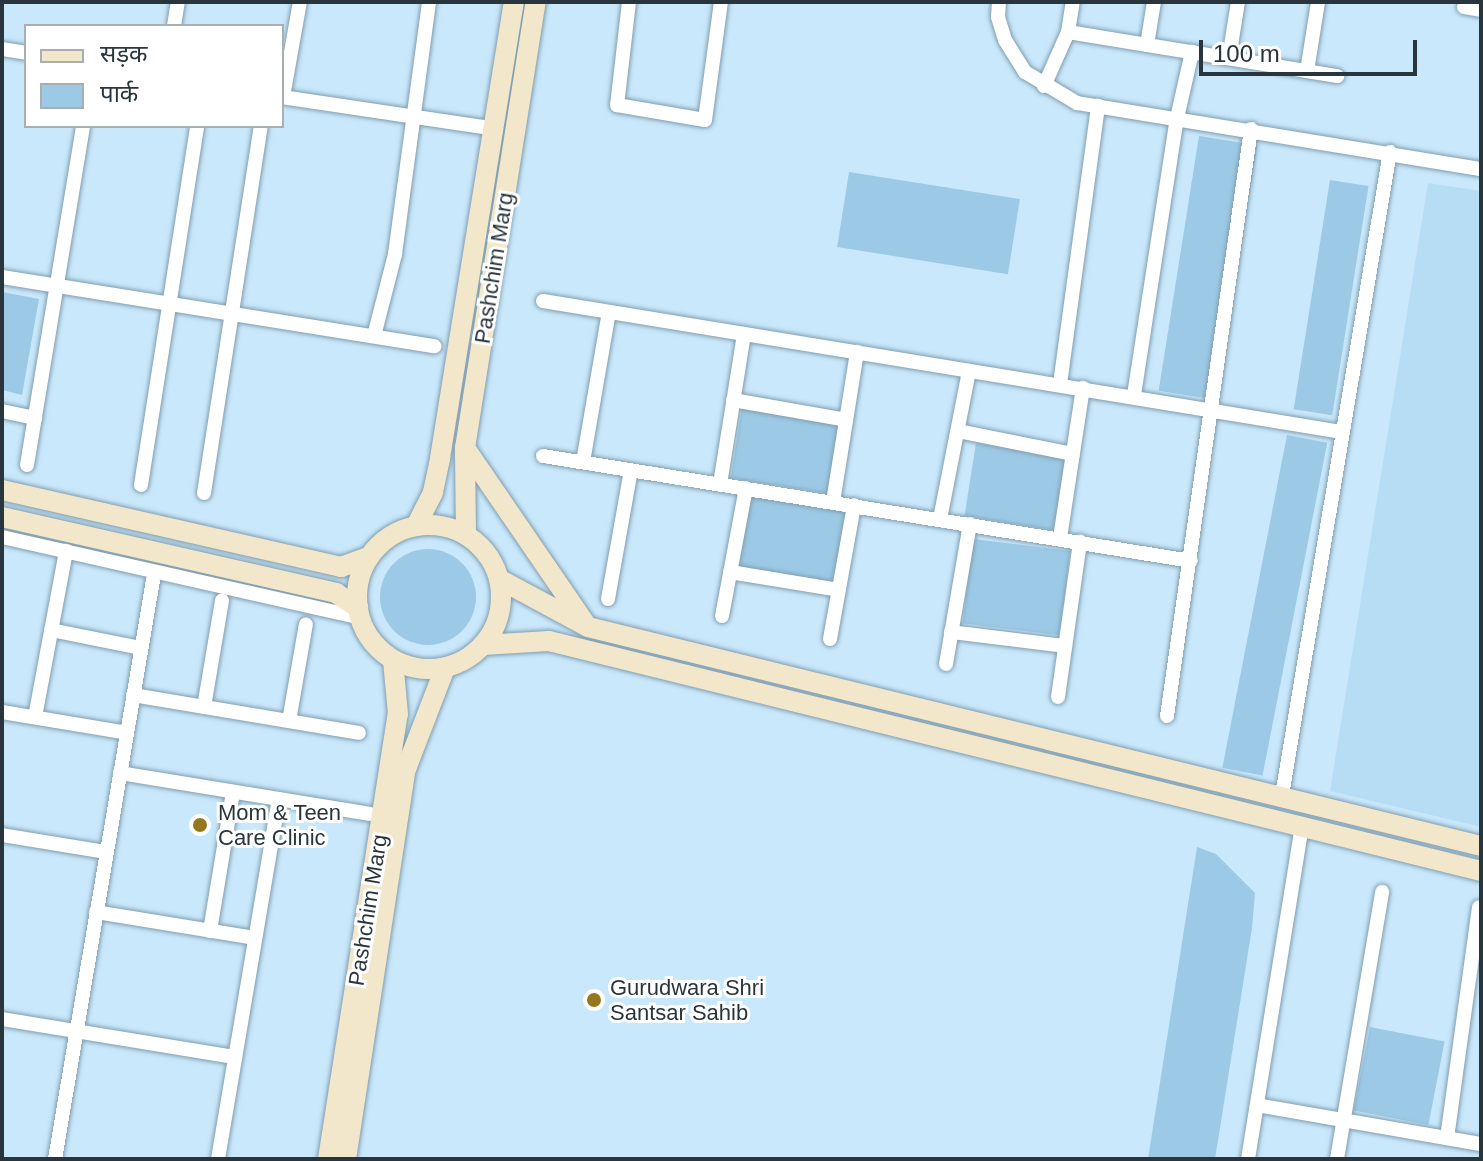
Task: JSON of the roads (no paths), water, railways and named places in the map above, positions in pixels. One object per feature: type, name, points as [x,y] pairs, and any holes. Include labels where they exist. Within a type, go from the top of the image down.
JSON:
[{"type":"main road","name":"Pashchim Marg","points":[[416,526],[433,492],[440,458],[514,2]]},
{"type":"main road","name":"Pashchim Marg","points":[[466,535],[465,448],[536,2]]},
{"type":"main road","points":[[465,448],[588,627]]},
{"type":"main road","points":[[2,490],[341,567],[369,557],[394,534],[416,526],[451,528],[481,546],[499,579],[502,602],[496,625],[483,645],[460,663],[445,668],[419,669],[393,660],[373,644],[359,613],[357,591],[369,557]]},
{"type":"main road","points":[[2,517],[336,593],[359,613]]},
{"type":"main road","points":[[499,579],[588,627],[1481,846]]},
{"type":"main road","points":[[483,645],[549,641],[1481,871]]},
{"type":"main road","name":"Pashchim Marg","points":[[328,1159],[398,714],[393,660]]},
{"type":"main road","name":"Pashchim Marg","points":[[346,1159],[406,769],[445,668]]},
{"type":"street","points":[[174,24],[178,2]]},
{"type":"street","points":[[284,86],[300,2]]},
{"type":"street","points":[[374,336],[395,254],[411,117],[429,2]]},
{"type":"street","points":[[629,2],[617,105],[705,120],[721,2]]},
{"type":"street","points":[[999,2],[998,17],[1005,40],[1025,72],[1077,103],[1481,169]]},
{"type":"street","points":[[1044,86],[1068,32],[1073,2]]},
{"type":"street","points":[[1147,45],[1154,2]]},
{"type":"street","points":[[1229,58],[1238,2]]},
{"type":"street","points":[[1307,71],[1318,2]]},
{"type":"street","points":[[1464,7],[1481,10]]},
{"type":"street","points":[[1068,32],[1337,76]]},
{"type":"street","points":[[2,49],[24,53]]},
{"type":"street","points":[[1134,395],[1177,118],[1192,52]]},
{"type":"street","points":[[284,97],[483,127]]},
{"type":"street","points":[[1060,384],[1098,106]]},
{"type":"street","points":[[27,465],[83,128]]},
{"type":"street","points":[[141,485],[197,128]]},
{"type":"street","points":[[204,493],[261,128]]},
{"type":"street","points":[[1167,716],[1251,129]]},
{"type":"street","points":[[1282,795],[1390,152]]},
{"type":"street","points":[[2,277],[435,346]]},
{"type":"street","points":[[543,301],[1134,395],[1342,432]]},
{"type":"street","points":[[583,462],[609,312]]},
{"type":"street","points":[[720,484],[744,334]]},
{"type":"street","points":[[833,502],[857,352]]},
{"type":"street","points":[[940,519],[969,371]]},
{"type":"street","points":[[1060,538],[1083,388]]},
{"type":"street","points":[[733,400],[846,420]]},
{"type":"street","points":[[2,411],[35,418]]},
{"type":"street","points":[[958,431],[1073,454]]},
{"type":"street","points":[[543,456],[1191,561]]},
{"type":"street","points":[[608,599],[631,470]]},
{"type":"street","points":[[722,616],[746,488]]},
{"type":"street","points":[[830,639],[854,505]]},
{"type":"street","points":[[946,664],[970,524]]},
{"type":"street","points":[[2,537],[359,613]]},
{"type":"street","points":[[1058,697],[1080,542]]},
{"type":"street","points":[[35,717],[66,551]]},
{"type":"street","points":[[730,572],[839,590]]},
{"type":"street","points":[[55,1159],[153,580]]},
{"type":"street","points":[[204,707],[222,601]]},
{"type":"street","points":[[289,721],[306,624]]},
{"type":"street","points":[[51,630],[141,648]]},
{"type":"street","points":[[951,632],[1065,646]]},
{"type":"street","points":[[133,695],[359,733]]},
{"type":"street","points":[[2,712],[127,733]]},
{"type":"street","points":[[120,773],[370,814]]},
{"type":"street","points":[[210,931],[233,792]]},
{"type":"street","points":[[218,1159],[279,799]]},
{"type":"street","points":[[1248,1159],[1302,827]]},
{"type":"street","points":[[2,835],[106,852]]},
{"type":"street","points":[[1337,1159],[1382,892]]},
{"type":"street","points":[[1447,1138],[1479,907]]},
{"type":"street","points":[[96,912],[255,938]]},
{"type":"street","points":[[2,1019],[235,1057]]},
{"type":"street","points":[[1257,1105],[1481,1144]]},
{"type":"place","name":"Mom & Teen Care Clinic","points":[[200,825]]},
{"type":"place","name":"Gurudwara Shri Santsar Sahib","points":[[594,1000]]}]
